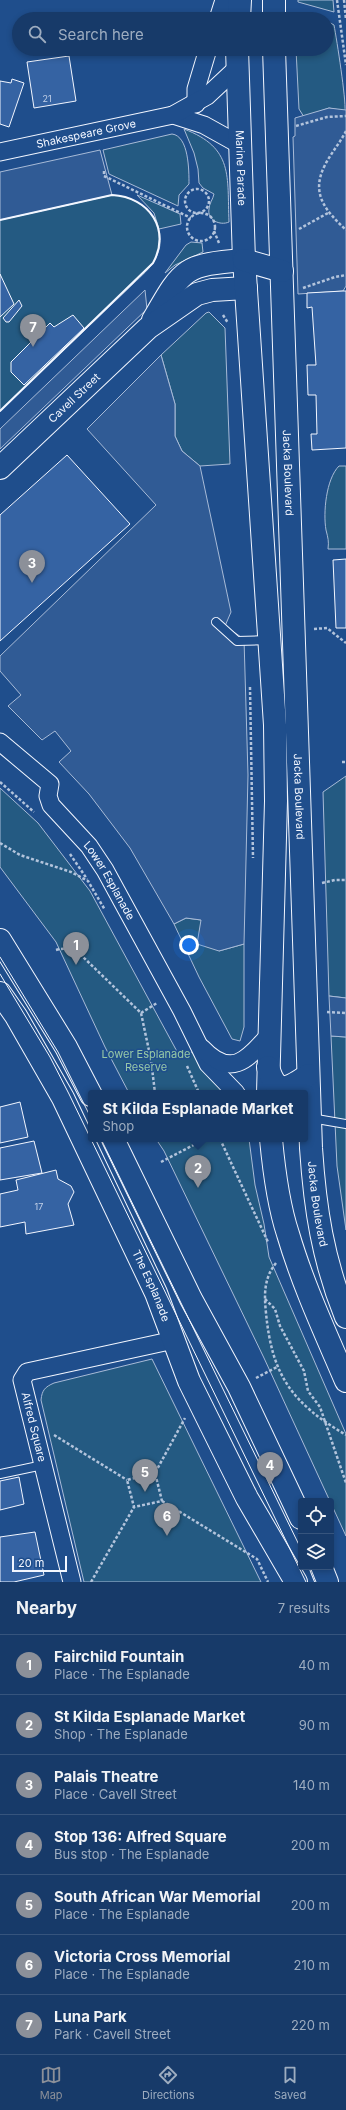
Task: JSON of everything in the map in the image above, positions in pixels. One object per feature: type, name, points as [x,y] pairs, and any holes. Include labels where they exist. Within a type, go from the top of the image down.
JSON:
[{"type":"main road","points":[[239,12],[240,0]]},
{"type":"main road","points":[[274,0],[274,12]]},
{"type":"main road","points":[[274,56],[282,271]]},
{"type":"main road","name":"Marine Parade","points":[[237,58],[246,288]]},
{"type":"main road","points":[[244,260],[282,271]]},
{"type":"main road","name":"Cavell Street","points":[[148,328],[176,281],[188,270],[199,265],[244,260]]},
{"type":"main road","points":[[268,1090],[268,1036],[276,801],[275,726],[270,640],[257,482],[246,288],[282,271]]},
{"type":"main road","name":"Jacka Boulevard","points":[[282,271],[308,1112],[315,1201],[320,1232],[328,1266],[346,1317]]},
{"type":"main road","name":"Cavell Street","points":[[0,468],[148,328],[197,294],[212,290],[246,288]]},
{"type":"main road","points":[[0,940],[6,962],[66,1047],[88,1090]]},
{"type":"main road","name":"The Esplanade","points":[[0,993],[42,1060],[66,1105],[156,1293],[189,1381],[247,1498],[296,1582]]},
{"type":"main road","points":[[268,1067],[274,1082],[282,1087],[289,1087],[308,1074]]},
{"type":"main road","points":[[114,1142],[205,1326],[233,1375],[298,1512]]},
{"type":"main road","points":[[271,1142],[274,1174],[287,1233],[311,1301],[346,1381]]},
{"type":"main road","points":[[174,1340],[205,1326]]},
{"type":"main road","points":[[322,1570],[328,1582]]},
{"type":"street","points":[[220,12],[224,0]]},
{"type":"street","points":[[196,104],[196,88],[206,56]]},
{"type":"street","name":"Shakespeare Grove","points":[[0,152],[173,115],[196,104],[213,92],[237,58]]},
{"type":"street","name":"Shakespeare Grove","points":[[173,115],[204,125],[240,145]]},
{"type":"street","name":"Lower Esplanade","points":[[0,742],[50,784],[48,796],[51,805],[89,846],[105,870],[133,919],[211,1068],[233,1090]]},
{"type":"street","name":"Lower Esplanade","points":[[197,1041],[207,1053],[217,1060],[236,1064],[247,1059],[268,1036]]},
{"type":"street","name":"Alfred Square","points":[[72,1582],[22,1380],[27,1372],[174,1340]]},
{"type":"lane","points":[[216,622],[237,641],[270,640]]},
{"type":"lane","points":[[308,1112],[346,1124]]},
{"type":"lane","points":[[0,1474],[43,1465]]},
{"type":"path","points":[[337,0],[346,65]]},
{"type":"path","points":[[344,0],[346,18]]},
{"type":"path","points":[[278,130],[327,117],[346,116]]},
{"type":"path","points":[[346,131],[325,165],[321,176],[320,197],[328,213],[346,230]]},
{"type":"path","points":[[104,171],[104,176],[191,218]]},
{"type":"path","points":[[214,231],[206,240],[202,241],[194,239],[188,229],[191,218],[198,214],[208,208],[209,200],[206,193],[195,189],[186,195],[185,202],[190,211],[198,214],[211,219],[215,226],[214,231],[220,247]]},
{"type":"path","points":[[295,231],[328,213]]},
{"type":"path","points":[[301,294],[301,289],[335,276],[346,275]]},
{"type":"path","points":[[223,315],[228,323],[228,331]]},
{"type":"path","points":[[313,629],[327,628],[346,643]]},
{"type":"path","points":[[250,681],[253,866]]},
{"type":"path","points":[[0,843],[20,855],[71,872],[88,881],[107,914]]},
{"type":"path","points":[[320,884],[329,881],[346,880]]},
{"type":"path","points":[[56,950],[62,948],[69,949],[81,955],[141,1012],[153,1067],[155,1090]]},
{"type":"path","points":[[154,997],[160,1010]]},
{"type":"path","points":[[141,1012],[157,1003]]},
{"type":"path","points":[[185,1061],[198,1090]]},
{"type":"path","points":[[161,1162],[199,1142]]},
{"type":"path","points":[[221,1142],[270,1246]]},
{"type":"path","points":[[275,1258],[276,1263],[266,1280],[265,1299],[269,1338],[282,1378],[296,1396],[324,1422],[346,1436]]},
{"type":"path","points":[[265,1299],[275,1309],[280,1326],[304,1371],[308,1391],[318,1403],[346,1483]]},
{"type":"path","points":[[29,1410],[41,1427],[127,1480],[134,1508],[91,1582]]},
{"type":"path","points":[[187,1414],[155,1473],[162,1501],[257,1559],[268,1582]]},
{"type":"path","points":[[127,1480],[155,1473]]},
{"type":"path","points":[[134,1508],[162,1501]]},
{"type":"green space","points":[[298,0],[333,0],[334,12],[298,2]]},
{"type":"green space","points":[[334,25],[343,83],[345,111],[329,108],[304,117],[299,109],[296,56],[334,56]]},
{"type":"green space","points":[[184,129],[212,145],[220,155],[227,177],[229,222],[218,223],[210,216],[209,207],[214,194],[203,188],[199,183],[198,169],[194,153]]},
{"type":"green space","points":[[172,134],[178,136],[182,141],[185,147],[188,163],[189,184],[179,195],[178,206],[109,174],[103,150]]},
{"type":"green space","points":[[112,195],[124,197],[134,201],[144,207],[152,215],[157,224],[160,235],[160,246],[156,258],[142,275],[0,411],[0,220]]},
{"type":"green space","points":[[137,195],[180,214],[181,224],[159,229],[154,213]]},
{"type":"green space","points":[[191,242],[202,243],[203,252],[175,265],[165,273],[186,245]]},
{"type":"green space","points":[[209,312],[225,328],[230,464],[200,466],[182,451],[175,436],[175,404],[161,355],[206,313]]},
{"type":"green space","points":[[339,466],[346,466],[346,549],[328,549],[325,523],[326,496],[331,479]]},
{"type":"green space","points":[[346,776],[346,998],[329,996],[323,792]]},
{"type":"green space","name":"Lower Esplanade Reserve","points":[[0,788],[38,823],[90,891],[180,1057],[192,1052],[205,1069],[227,1090],[127,1090],[105,1047],[56,942],[0,867]]},
{"type":"green space","points":[[186,918],[201,920],[219,951],[244,944],[244,1027],[240,1041],[232,1039],[199,977],[174,924]]},
{"type":"green space","points":[[331,1036],[346,1037],[346,1230],[337,1166]]},
{"type":"green space","points":[[158,1142],[249,1142],[255,1185],[264,1224],[269,1257],[346,1434],[346,1536],[334,1510],[334,1498],[328,1498],[264,1358],[164,1151]]},
{"type":"green space","points":[[152,1359],[261,1582],[84,1582],[41,1400],[42,1394],[46,1388],[54,1383]]},
{"type":"shaded area","points":[[329,108],[346,110],[346,286],[343,291],[298,294],[293,137],[295,136],[295,118]]},
{"type":"shaded area","points":[[100,150],[112,195],[0,220],[0,172]]},
{"type":"shaded area","points":[[145,290],[147,309],[0,449],[0,429]]},
{"type":"shaded area","points":[[161,355],[175,404],[175,436],[182,451],[200,466],[231,612],[225,626],[244,639],[248,775],[244,944],[219,951],[197,944],[201,920],[186,918],[174,924],[130,848],[89,794],[59,762],[71,751],[55,731],[42,740],[8,706],[21,695],[0,671],[0,656],[156,505],[87,429]]},
{"type":"shaded area","points":[[329,996],[346,998],[346,1037],[331,1036]]},
{"type":"building","points":[[69,56],[76,101],[34,108],[27,62]]},
{"type":"building","points":[[12,79],[24,83],[9,127],[0,124],[0,81],[11,83]]},
{"type":"building","points":[[0,274],[14,304],[0,317]]},
{"type":"building","points":[[346,291],[346,448],[312,450],[311,434],[317,434],[316,395],[308,395],[307,365],[316,365],[312,307],[307,308],[307,293]]},
{"type":"building","points":[[19,300],[22,306],[9,322],[6,322],[3,318]]},
{"type":"building","points":[[73,315],[84,328],[24,385],[11,372],[11,362],[50,323],[54,327]]},
{"type":"building","points":[[67,455],[130,524],[0,641],[0,515]]},
{"type":"building","points":[[346,559],[346,628],[336,628],[333,560]]},
{"type":"building","points":[[20,1102],[28,1137],[0,1143],[0,1107]]},
{"type":"building","points":[[34,1141],[42,1173],[0,1180],[0,1148]]},
{"type":"building","points":[[56,1170],[58,1179],[71,1186],[74,1192],[68,1204],[74,1225],[26,1234],[25,1222],[0,1227],[0,1194],[18,1190],[16,1180]]},
{"type":"building","points":[[19,1477],[24,1504],[0,1510],[0,1481]]},
{"type":"building","points":[[35,1532],[44,1575],[14,1582],[0,1582],[0,1537]]},
{"type":"tram line","points":[[0,957],[58,1052],[88,1112]]},
{"type":"tram line","points":[[0,974],[50,1057],[88,1133]]},
{"type":"tram line","points":[[92,1142],[306,1582]]},
{"type":"tram line","points":[[102,1142],[298,1543]]},
{"type":"tram line","points":[[311,1570],[316,1582]]},
{"type":"wall","points":[[0,220],[112,195],[125,197],[137,202],[146,209],[154,217],[160,239],[158,251],[153,263],[0,411]]},
{"type":"place","name":"Luna Park","points":[[33,347]]},
{"type":"place","name":"Palais Theatre","points":[[32,583]]},
{"type":"place","name":"Fairchild Fountain","points":[[76,965]]},
{"type":"place","name":"St Kilda Esplanade Market","points":[[198,1188]]},
{"type":"place","name":"Stop 136: Alfred Square","points":[[270,1485]]},
{"type":"place","name":"South African War Memorial","points":[[145,1492]]},
{"type":"place","name":"Victoria Cross Memorial","points":[[167,1536]]}]
